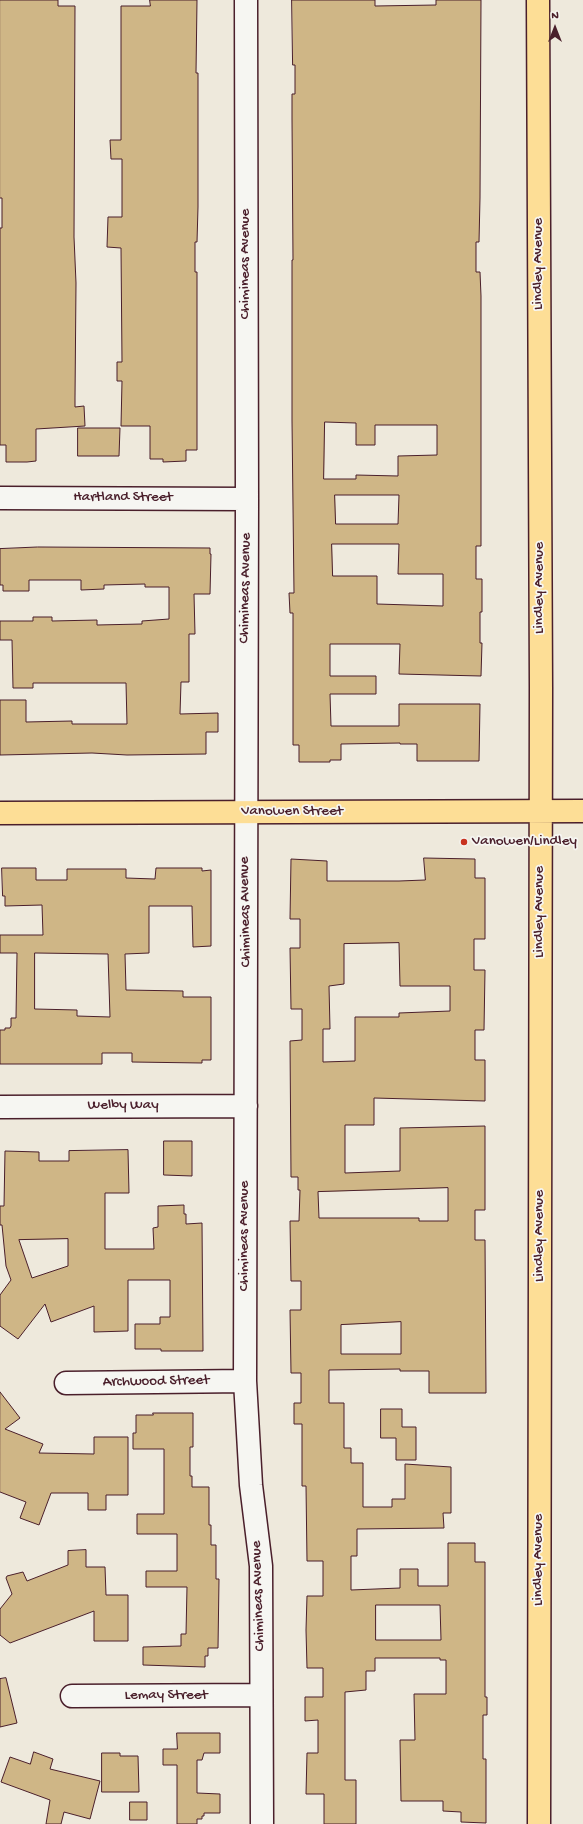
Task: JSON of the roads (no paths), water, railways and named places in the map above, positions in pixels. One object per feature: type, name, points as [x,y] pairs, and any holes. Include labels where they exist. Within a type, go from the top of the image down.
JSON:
[{"type":"main road","name":"Lindley Avenue","points":[[538,0],[540,811],[539,1824]]},
{"type":"main road","name":"Vanowen Street","points":[[0,813],[583,811]]},
{"type":"street","name":"Chimineas Avenue","points":[[246,0],[247,499],[245,812],[245,1381],[251,1486],[261,1566],[262,1824]]},
{"type":"street","name":"Hartland Street","points":[[0,498],[247,499]]},
{"type":"street","name":"Welby Way","points":[[0,1107],[246,1106]]},
{"type":"street","name":"Archwood Street","points":[[66,1383],[245,1381]]},
{"type":"street","name":"Lemay Street","points":[[72,1696],[261,1696]]},
{"type":"place","name":"Vanowen/Lindley","points":[[464,842]]}]
